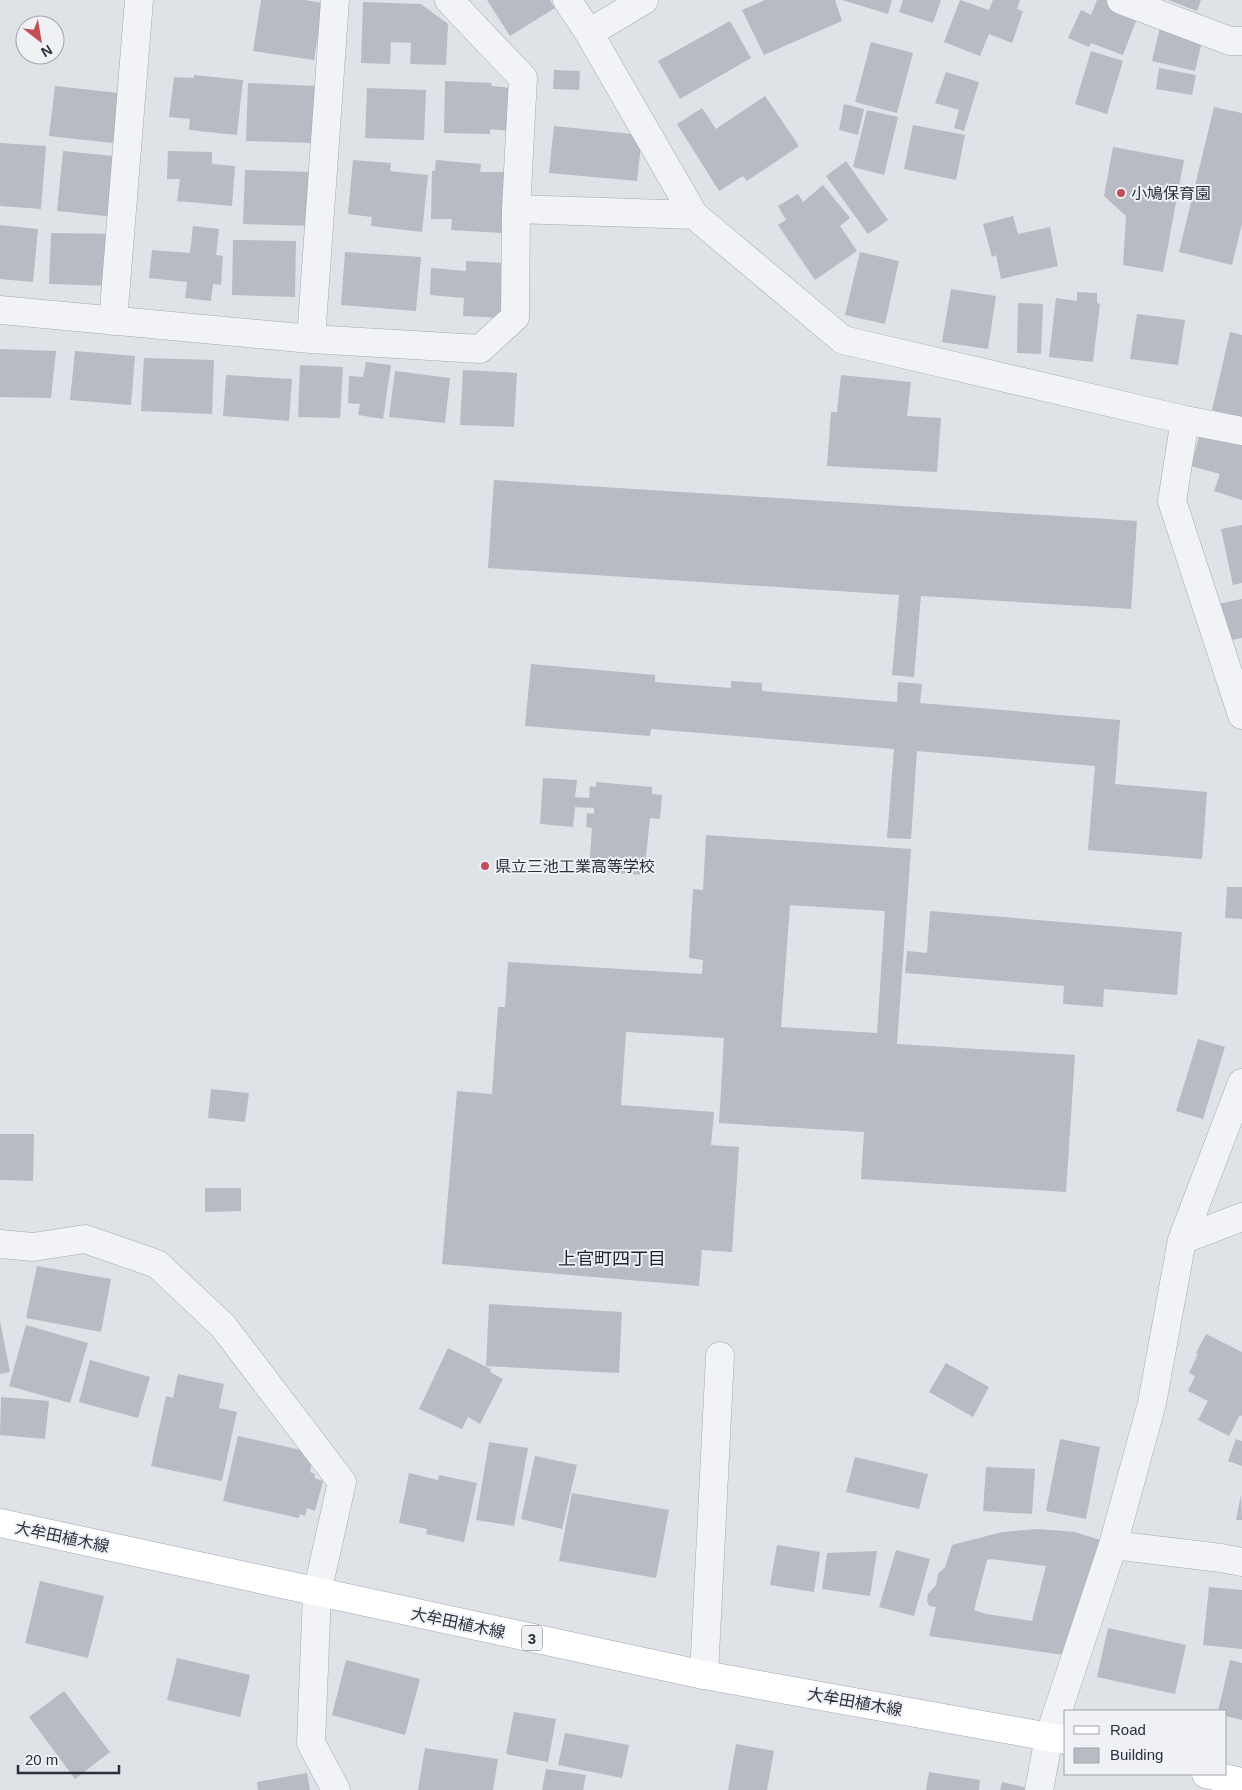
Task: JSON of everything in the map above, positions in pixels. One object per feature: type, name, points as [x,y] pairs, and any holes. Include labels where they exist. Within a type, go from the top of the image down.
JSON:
[{"type":"main road","name":"大牟田植木線","points":[[0,1523],[317,1593],[704,1675],[1058,1739]]},
{"type":"main road","points":[[1210,1775],[1242,1782]]},
{"type":"street","points":[[113,321],[139,0]]},
{"type":"street","points":[[311,339],[335,0]]},
{"type":"street","points":[[0,310],[311,339],[480,349],[515,317],[516,209],[523,78],[449,0]]},
{"type":"street","points":[[567,0],[590,33],[694,215],[843,340],[1186,420],[1242,431]]},
{"type":"street","points":[[590,33],[644,0]]},
{"type":"street","points":[[1121,0],[1230,41],[1242,41]]},
{"type":"street","points":[[516,209],[694,215]]},
{"type":"street","points":[[1186,420],[1172,501],[1242,715]]},
{"type":"street","points":[[1066,1710],[1152,1403],[1182,1240],[1242,1083]]},
{"type":"street","points":[[1182,1240],[1242,1217]]},
{"type":"street","points":[[0,1244],[33,1247],[85,1239],[157,1264],[223,1326],[342,1482],[317,1593],[311,1744],[336,1790]]},
{"type":"street","points":[[704,1675],[720,1356]]},
{"type":"street","points":[[1113,1545],[1242,1562]]},
{"type":"street","points":[[1039,1790],[1064,1718]]},
{"type":"building","points":[[261,0],[305,0],[323,3],[314,60],[253,51]]},
{"type":"building","points":[[487,0],[550,0],[555,8],[510,36]]},
{"type":"building","points":[[765,0],[835,0],[842,21],[764,55],[742,10]]},
{"type":"building","points":[[842,0],[892,0],[888,14]]},
{"type":"building","points":[[903,0],[941,0],[933,23],[899,12]]},
{"type":"building","points":[[960,0],[989,10],[993,0],[1020,0],[1017,9],[1023,11],[1012,43],[989,34],[980,56],[944,42]]},
{"type":"building","points":[[1097,0],[1106,0],[1120,5],[1117,14],[1136,21],[1123,55],[1091,43],[1089,47],[1068,38],[1081,10],[1091,15]]},
{"type":"building","points":[[1168,0],[1201,0],[1197,11]]},
{"type":"building","points":[[363,2],[421,4],[448,24],[446,65],[410,64],[411,43],[391,42],[390,64],[361,63]]},
{"type":"building","points":[[730,21],[751,58],[680,99],[658,61]]},
{"type":"building","points":[[1160,27],[1203,37],[1195,71],[1152,61]]},
{"type":"building","points":[[871,42],[913,53],[897,113],[855,102]]},
{"type":"building","points":[[1091,51],[1123,61],[1107,114],[1075,104]]},
{"type":"building","points":[[1159,68],[1196,75],[1192,95],[1156,89]]},
{"type":"building","points":[[554,70],[580,71],[579,90],[553,89]]},
{"type":"building","points":[[946,72],[979,82],[964,131],[954,128],[959,110],[935,103]]},
{"type":"building","points":[[194,75],[243,80],[237,135],[189,130],[190,119],[169,117],[174,77],[194,78]]},
{"type":"building","points":[[445,81],[492,83],[491,86],[514,88],[510,131],[490,129],[490,134],[444,133]]},
{"type":"building","points":[[248,83],[317,86],[314,143],[246,141]]},
{"type":"building","points":[[55,86],[128,94],[122,144],[49,136]]},
{"type":"building","points":[[367,88],[426,90],[424,140],[365,138]]},
{"type":"building","points":[[765,96],[799,146],[747,181],[743,176],[719,191],[677,124],[702,108],[716,129]]},
{"type":"building","points":[[844,104],[864,109],[858,135],[839,130]]},
{"type":"building","points":[[1214,107],[1242,113],[1242,224],[1232,265],[1179,252]]},
{"type":"building","points":[[867,110],[898,117],[884,175],[853,167]]},
{"type":"building","points":[[913,125],[965,135],[956,180],[904,169]]},
{"type":"building","points":[[554,126],[642,135],[637,181],[549,173]]},
{"type":"building","points":[[0,143],[46,146],[41,209],[0,206]]},
{"type":"building","points":[[1113,147],[1184,160],[1163,272],[1123,265],[1126,216],[1104,196]]},
{"type":"building","points":[[63,151],[122,157],[115,217],[57,211]]},
{"type":"building","points":[[168,151],[212,152],[212,164],[235,166],[232,206],[177,201],[180,179],[167,179]]},
{"type":"building","points":[[353,160],[391,163],[390,171],[428,175],[422,232],[371,226],[372,217],[348,214]]},
{"type":"building","points":[[436,160],[481,164],[480,172],[504,172],[503,233],[451,230],[452,219],[431,219],[432,171],[435,171]]},
{"type":"building","points":[[846,161],[888,220],[868,234],[826,176]]},
{"type":"building","points":[[245,170],[314,172],[312,226],[243,224]]},
{"type":"building","points":[[823,185],[850,218],[840,226],[857,251],[815,280],[778,225],[786,220],[778,206],[798,194],[803,202]]},
{"type":"building","points":[[1013,216],[1018,234],[1050,227],[1058,266],[1001,279],[996,255],[992,257],[983,224]]},
{"type":"building","points":[[0,225],[38,229],[33,282],[0,279]]},
{"type":"building","points":[[193,226],[219,229],[216,255],[223,256],[221,285],[213,284],[211,301],[185,298],[187,282],[149,278],[152,250],[190,253]]},
{"type":"building","points":[[51,233],[117,234],[115,286],[49,284]]},
{"type":"building","points":[[233,240],[296,241],[295,297],[232,295]]},
{"type":"building","points":[[345,252],[421,257],[416,311],[341,305]]},
{"type":"building","points":[[860,252],[899,261],[885,324],[845,315]]},
{"type":"building","points":[[466,261],[505,263],[502,318],[463,316],[464,298],[430,295],[431,268],[466,271]]},
{"type":"building","points":[[951,289],[996,296],[988,349],[942,342]]},
{"type":"building","points":[[1077,292],[1097,293],[1097,303],[1100,304],[1093,362],[1049,357],[1056,298],[1077,301]]},
{"type":"building","points":[[1018,303],[1043,304],[1041,354],[1017,353]]},
{"type":"building","points":[[1137,314],[1185,320],[1178,365],[1130,359]]},
{"type":"building","points":[[1230,332],[1242,335],[1242,417],[1212,410]]},
{"type":"building","points":[[0,349],[56,351],[51,398],[0,397]]},
{"type":"building","points":[[75,351],[135,356],[131,405],[70,400]]},
{"type":"building","points":[[144,358],[214,360],[212,414],[141,411]]},
{"type":"building","points":[[366,362],[391,365],[383,419],[358,415],[360,404],[348,403],[349,376],[363,377]]},
{"type":"building","points":[[300,365],[343,367],[340,418],[298,417]]},
{"type":"building","points":[[463,370],[517,373],[514,427],[460,425]]},
{"type":"building","points":[[395,371],[450,378],[445,423],[389,417]]},
{"type":"building","points":[[226,375],[292,379],[289,421],[223,416]]},
{"type":"building","points":[[841,375],[911,382],[907,416],[941,418],[937,472],[827,466],[831,412],[837,412]]},
{"type":"building","points":[[1201,430],[1242,441],[1242,500],[1214,491],[1220,474],[1191,466]]},
{"type":"building","points":[[494,480],[1137,521],[1131,609],[921,596],[914,677],[892,675],[899,595],[488,568]]},
{"type":"building","points":[[1242,525],[1242,583],[1233,585],[1221,529]]},
{"type":"building","points":[[1242,599],[1242,638],[1226,641],[1218,604]]},
{"type":"building","points":[[531,664],[655,675],[655,682],[731,688],[731,681],[762,683],[762,691],[897,702],[898,682],[922,684],[920,703],[1120,720],[1115,784],[1207,792],[1202,859],[1088,850],[1095,766],[917,751],[911,839],[887,838],[894,749],[651,729],[650,736],[525,726]]},
{"type":"building","points":[[543,778],[577,780],[575,797],[589,798],[590,786],[596,787],[596,782],[652,787],[652,794],[662,795],[660,819],[650,818],[644,875],[589,871],[592,828],[586,827],[587,813],[594,814],[594,808],[575,807],[573,827],[540,824]]},
{"type":"building","points":[[706,835],[911,849],[897,1044],[1075,1055],[1066,1192],[861,1179],[864,1132],[719,1123],[724,1038],[626,1032],[621,1105],[714,1112],[711,1145],[739,1147],[732,1252],[702,1250],[699,1286],[442,1264],[457,1091],[492,1094],[498,1007],[505,1007],[508,962],[702,974],[703,960],[689,958],[693,889],[703,890]],"holes":[[[790,905],[885,911],[877,1033],[781,1027]]]},
{"type":"building","points":[[1227,887],[1242,887],[1242,919],[1225,918]]},
{"type":"building","points":[[930,911],[1182,932],[1177,995],[1104,989],[1103,1007],[1063,1004],[1064,986],[905,973],[907,951],[927,953]]},
{"type":"building","points":[[1198,1039],[1225,1047],[1203,1119],[1176,1111]]},
{"type":"building","points":[[211,1089],[249,1093],[245,1122],[208,1118]]},
{"type":"building","points":[[0,1134],[34,1134],[33,1181],[0,1180]]},
{"type":"building","points":[[205,1188],[241,1188],[241,1211],[205,1212]]},
{"type":"building","points":[[37,1266],[111,1279],[101,1332],[26,1318]]},
{"type":"building","points":[[489,1304],[622,1312],[619,1373],[486,1366]]},
{"type":"building","points":[[0,1321],[10,1372],[0,1374]]},
{"type":"building","points":[[26,1325],[88,1343],[70,1403],[9,1386]]},
{"type":"building","points":[[1206,1334],[1242,1352],[1242,1416],[1240,1415],[1229,1436],[1198,1420],[1208,1401],[1188,1391],[1195,1376],[1189,1373],[1198,1354],[1196,1353]]},
{"type":"building","points":[[448,1348],[491,1369],[490,1372],[503,1379],[480,1424],[468,1417],[462,1429],[419,1409]]},
{"type":"building","points":[[90,1360],[150,1377],[138,1418],[79,1402]]},
{"type":"building","points":[[946,1363],[989,1387],[973,1417],[929,1392]]},
{"type":"building","points":[[178,1374],[224,1384],[219,1408],[237,1412],[222,1481],[151,1466],[166,1396],[173,1398]]},
{"type":"building","points":[[1,1397],[49,1401],[45,1439],[0,1435]]},
{"type":"building","points":[[238,1436],[314,1453],[310,1472],[315,1474],[314,1478],[323,1481],[315,1511],[307,1508],[305,1516],[300,1514],[299,1518],[223,1501]]},
{"type":"building","points":[[1060,1439],[1100,1447],[1086,1519],[1046,1511]]},
{"type":"building","points":[[1236,1439],[1242,1441],[1242,1466],[1228,1461]]},
{"type":"building","points":[[489,1442],[528,1448],[514,1526],[476,1520]]},
{"type":"building","points":[[535,1456],[577,1465],[562,1529],[521,1519]]},
{"type":"building","points":[[855,1457],[928,1474],[919,1509],[846,1492]]},
{"type":"building","points":[[986,1467],[1035,1469],[1032,1514],[983,1511]]},
{"type":"building","points":[[409,1473],[438,1480],[439,1475],[477,1483],[464,1542],[426,1534],[427,1529],[399,1523]]},
{"type":"building","points":[[572,1493],[669,1510],[656,1578],[559,1561]]},
{"type":"building","points":[[1241,1495],[1242,1520],[1236,1520]]},
{"type":"building","points":[[1038,1529],[1075,1532],[1100,1540],[1064,1655],[929,1636],[936,1607],[929,1606],[927,1601],[928,1594],[936,1585],[938,1574],[945,1567],[952,1545],[1002,1532]],"holes":[[[987,1560],[1046,1566],[1032,1621],[986,1614],[974,1610]]]},
{"type":"building","points":[[777,1545],[820,1552],[814,1592],[770,1585]]},
{"type":"building","points":[[896,1550],[930,1559],[914,1616],[879,1607]]},
{"type":"building","points":[[877,1551],[870,1596],[822,1589],[827,1553]]},
{"type":"building","points":[[40,1581],[104,1596],[88,1658],[25,1643]]},
{"type":"building","points":[[1209,1587],[1242,1590],[1242,1649],[1203,1645]]},
{"type":"building","points":[[1108,1628],[1186,1645],[1175,1694],[1097,1677]]},
{"type":"building","points":[[177,1658],[250,1675],[240,1717],[167,1700]]},
{"type":"building","points":[[346,1660],[420,1679],[405,1735],[332,1715]]},
{"type":"building","points":[[1230,1660],[1242,1663],[1242,1720],[1227,1716],[1227,1710],[1218,1710]]},
{"type":"building","points":[[64,1691],[110,1752],[75,1779],[29,1717]]},
{"type":"building","points":[[514,1712],[556,1719],[548,1762],[506,1754]]},
{"type":"building","points":[[565,1733],[629,1745],[622,1778],[558,1765]]},
{"type":"building","points":[[736,1744],[774,1751],[767,1790],[728,1790]]},
{"type":"building","points":[[425,1748],[498,1759],[493,1790],[418,1790]]},
{"type":"building","points":[[546,1769],[586,1775],[583,1790],[542,1790]]},
{"type":"building","points":[[929,1772],[980,1780],[979,1790],[926,1790]]},
{"type":"building","points":[[307,1773],[310,1790],[258,1790],[257,1782]]},
{"type":"building","points":[[1002,1782],[1027,1788],[1027,1790],[1000,1790]]},
{"type":"place","name":"小鳩保育園","points":[[1121,193]]},
{"type":"place","name":"県立三池工業高等学校","points":[[485,866]]},
{"type":"district","name":"上官町四丁目","points":[[612,1259]]}]
